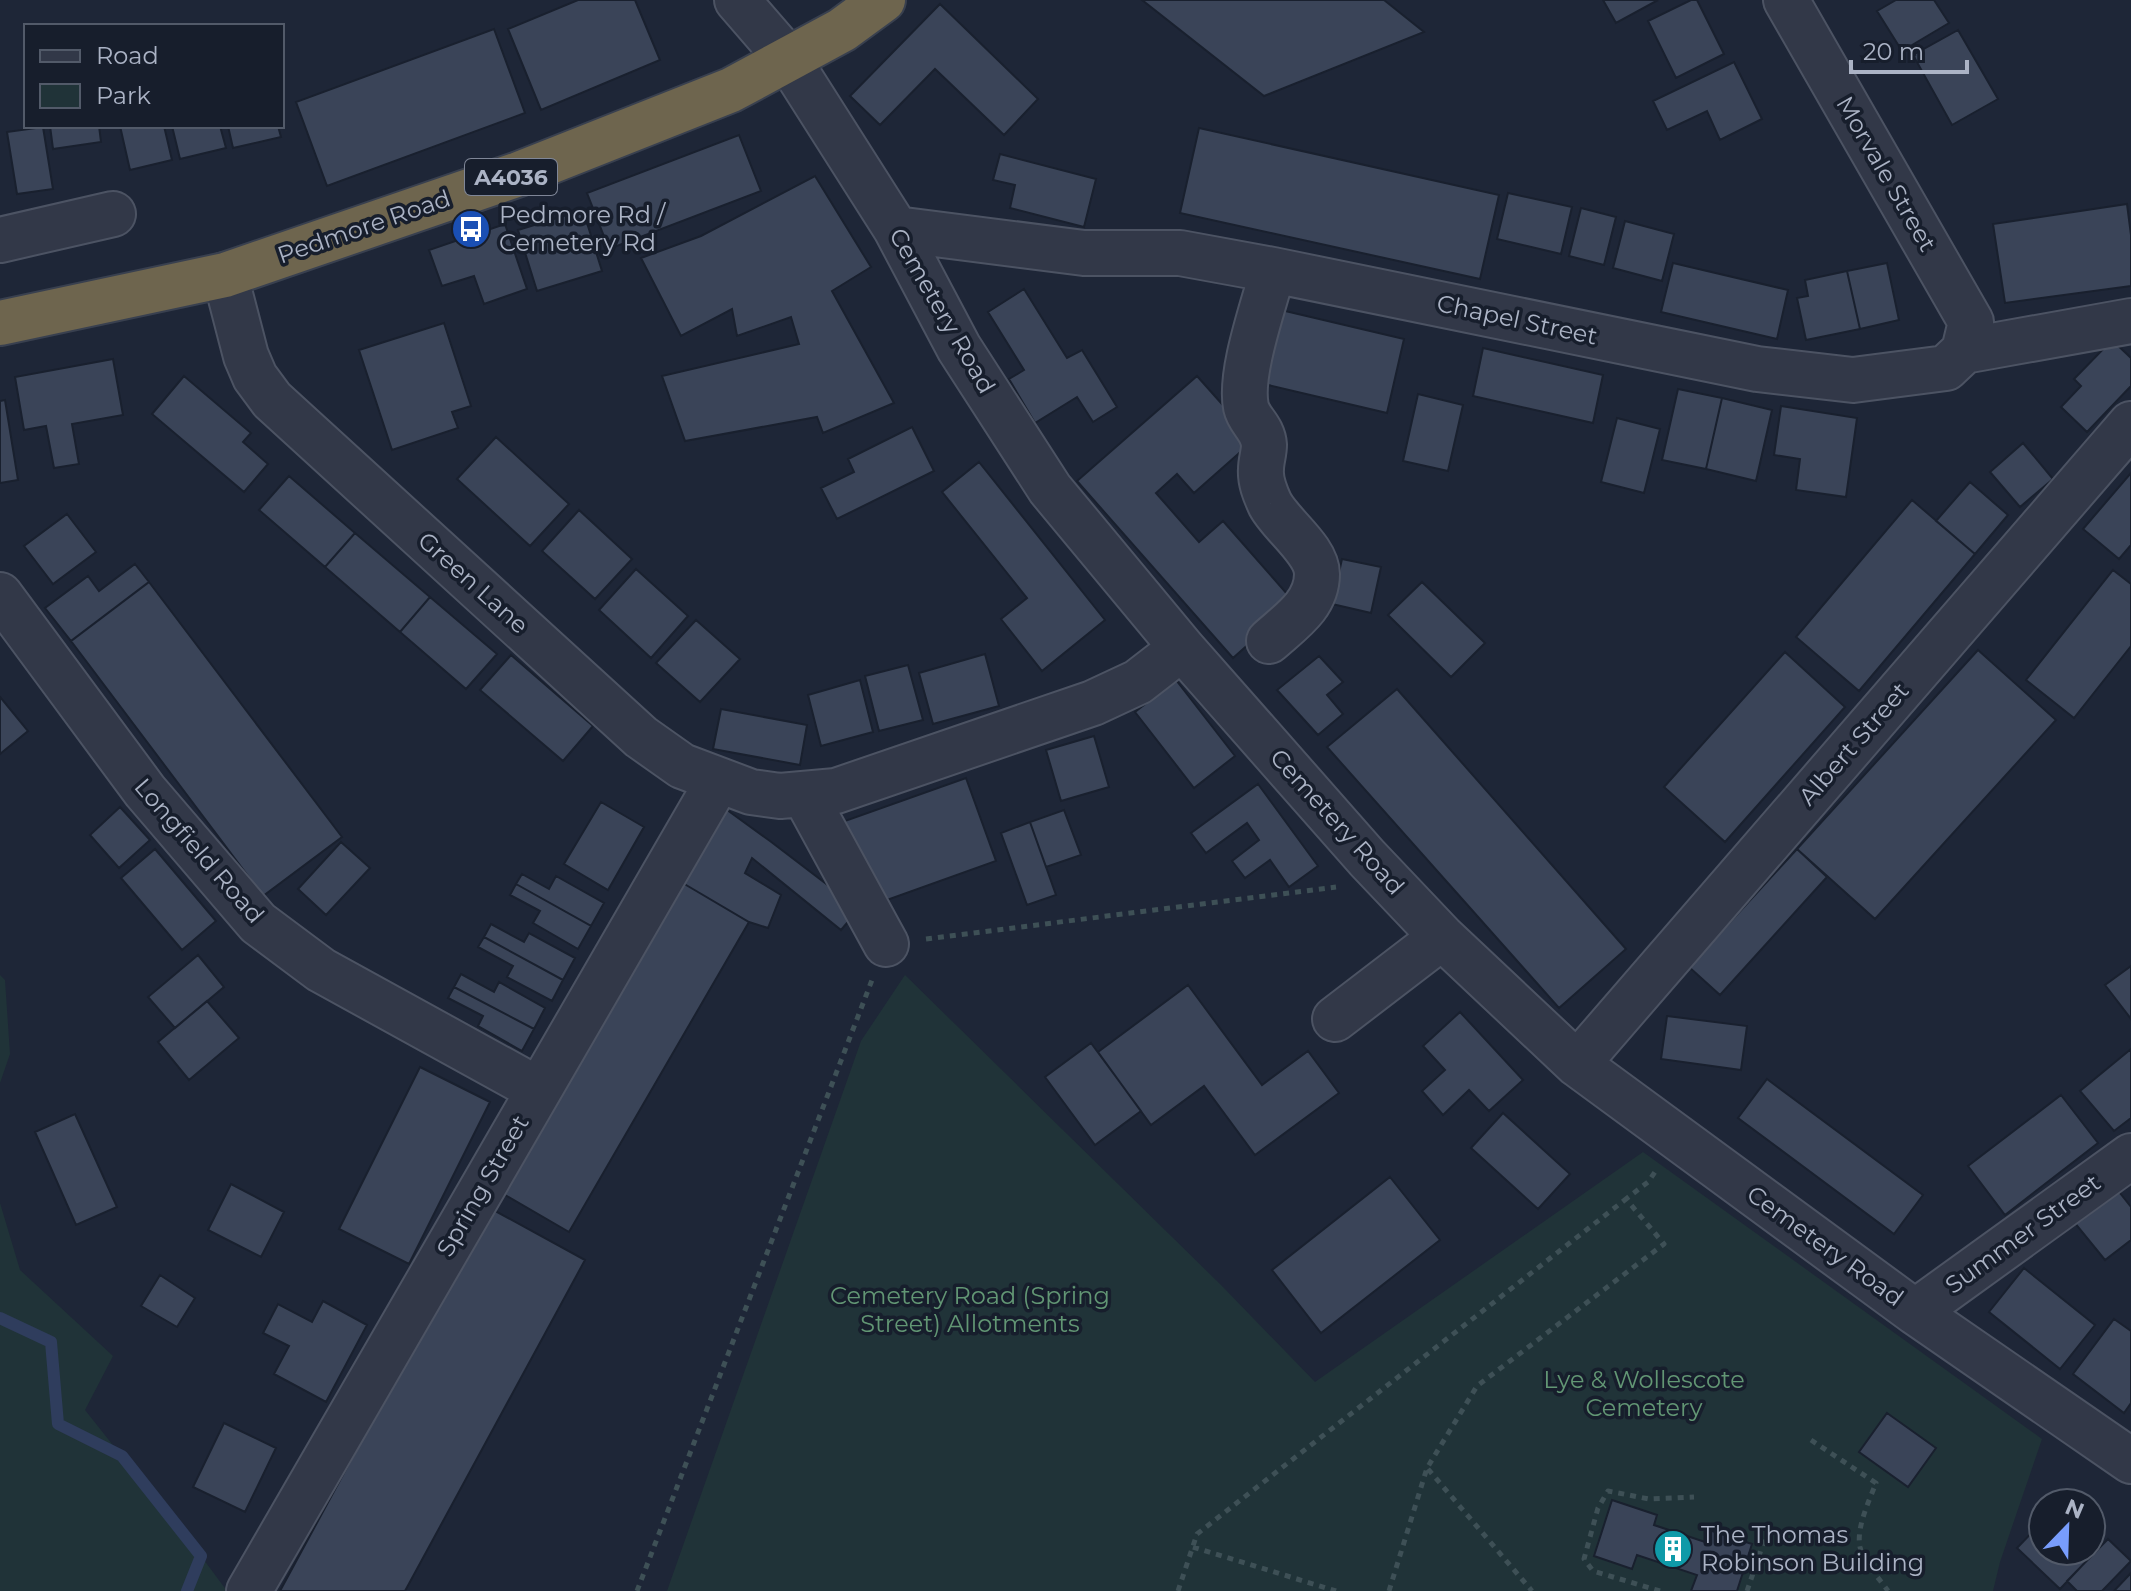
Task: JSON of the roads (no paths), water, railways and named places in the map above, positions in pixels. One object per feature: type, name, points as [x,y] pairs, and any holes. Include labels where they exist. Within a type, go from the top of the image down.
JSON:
[{"type":"highway","name":"Pedmore Road","points":[[0,323],[225,275],[519,174],[731,90],[842,30],[883,0]]},
{"type":"street","name":"Cemetery Road","points":[[737,0],[788,59],[896,229],[959,348],[1050,489],[1182,648],[1442,937],[1577,1064],[1915,1312],[2131,1461]]},
{"type":"street","name":"Morvale Street","points":[[1786,0],[1971,322],[1964,351]]},
{"type":"street","points":[[0,240],[113,214]]},
{"type":"street","name":"Chapel Street","points":[[896,229],[1084,253],[1180,253],[1757,369],[1853,380],[1946,368],[1964,351],[2131,321]]},
{"type":"street","points":[[1269,641],[1308,605],[1317,573],[1315,561],[1264,492],[1260,470],[1264,446],[1262,432],[1247,410],[1244,381],[1273,270]]},
{"type":"street","name":"Green Lane","points":[[225,275],[246,356],[255,377],[272,400],[641,737],[682,766],[718,781],[751,792],[780,796],[836,791],[1093,703],[1138,682],[1182,648]]},
{"type":"street","name":"Albert Street","points":[[1577,1064],[2131,424]]},
{"type":"street","name":"Longfield Road","points":[[0,595],[145,791],[258,923],[321,970],[539,1090]]},
{"type":"street","name":"Spring Street","points":[[249,1591],[718,781]]},
{"type":"street","points":[[804,794],[886,944]]},
{"type":"street","points":[[1335,1019],[1442,937]]},
{"type":"street","name":"Summer Street","points":[[1915,1312],[2131,1156]]},
{"type":"waterway","points":[[0,1318],[51,1342],[58,1424],[122,1456],[201,1556],[187,1591]]},
{"type":"place","name":"Pedmore Rd / Cemetery Rd","points":[[471,229]]},
{"type":"place","name":"The Thomas Robinson Building","points":[[1673,1549]]},
{"type":"park label","name":"Cemetery Road (Spring Street) Allotments","points":[[970,1310]]},
{"type":"park label","name":"Lye & Wollescote Cemetery","points":[[1644,1394]]}]
